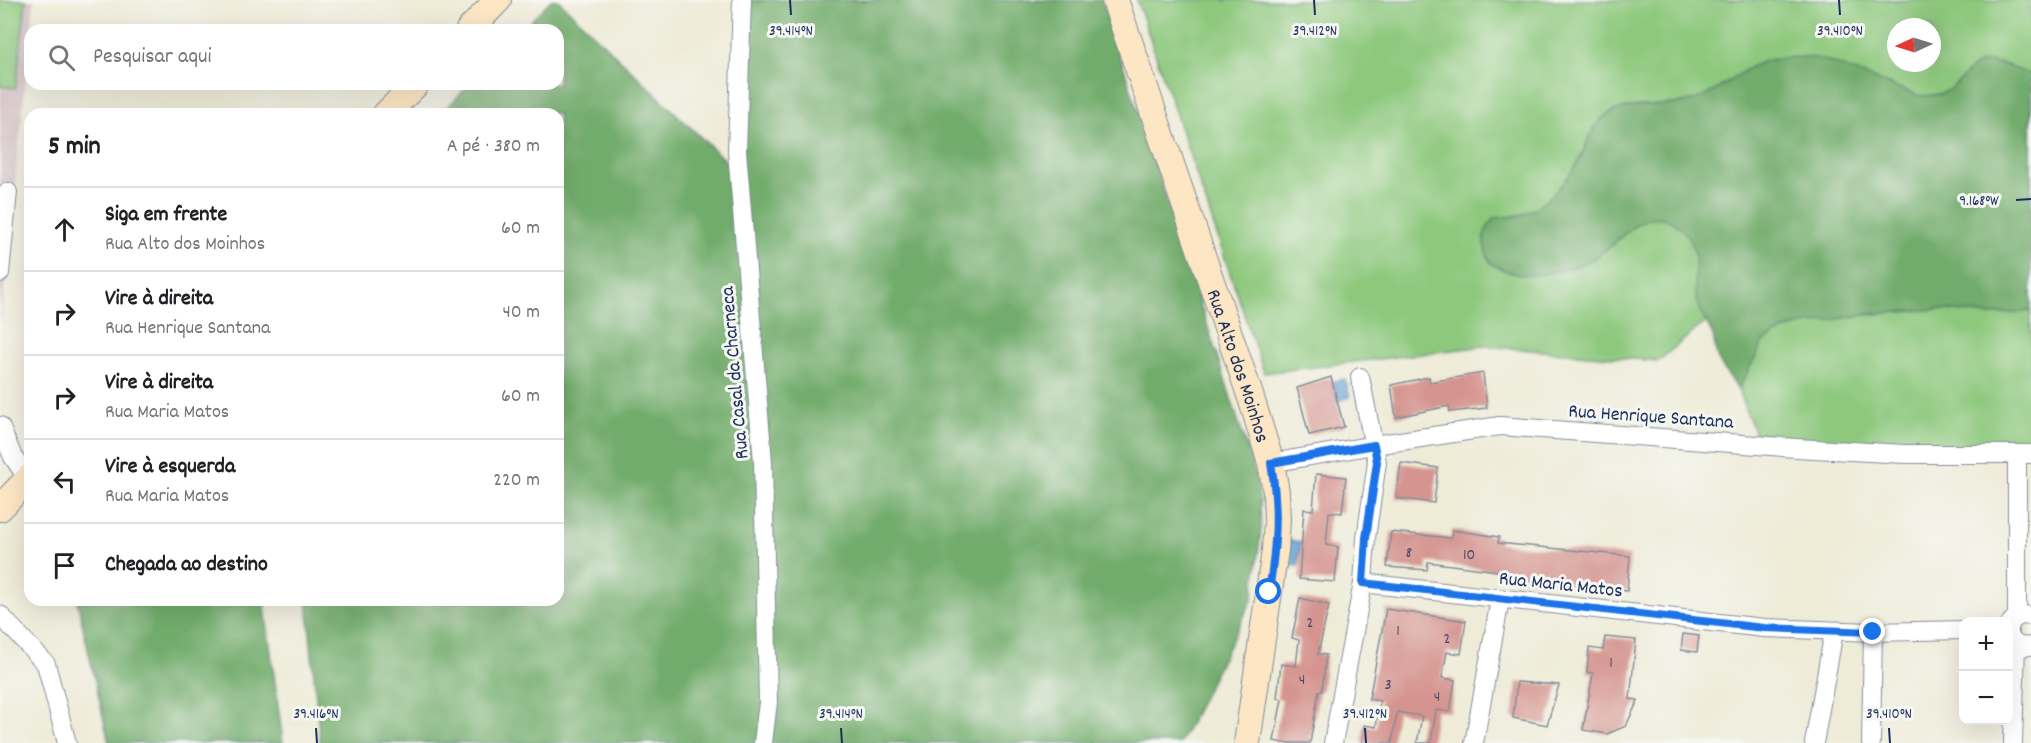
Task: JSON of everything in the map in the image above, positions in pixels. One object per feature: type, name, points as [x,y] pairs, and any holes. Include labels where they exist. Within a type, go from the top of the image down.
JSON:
[{"type":"street","points":[[475,24],[498,0]]},
{"type":"street","name":"Rua Casal da Charneca","points":[[742,0],[737,151],[763,462],[768,702],[763,743]]},
{"type":"street","name":"Rua Alto dos Moinhos","points":[[1115,0],[1251,398],[1271,463],[1276,502],[1275,550],[1247,743]]},
{"type":"street","points":[[393,108],[410,90]]},
{"type":"street","points":[[0,273],[8,192]]},
{"type":"street","points":[[1333,743],[1363,583],[1366,538],[1377,462],[1360,377]]},
{"type":"street","points":[[0,426],[13,457],[24,471]]},
{"type":"street","name":"Rua Henrique Santana","points":[[1271,463],[1500,426],[1807,449],[1905,454],[2024,454]]},
{"type":"street","points":[[2013,743],[2024,454]]},
{"type":"street","points":[[0,507],[24,483]]},
{"type":"street","name":"Rua Maria Matos","points":[[1363,583],[1764,628],[1873,632],[1959,630]]},
{"type":"street","points":[[1474,743],[1500,600]]},
{"type":"street","points":[[0,615],[46,664],[67,743]]},
{"type":"street","points":[[1814,743],[1834,631]]},
{"type":"street","points":[[1871,743],[1873,632]]},
{"type":"shaded area","points":[[0,0],[34,0],[32,24],[24,24],[25,90],[0,327]]},
{"type":"green space","points":[[0,0],[26,0],[16,88],[0,86]]},
{"type":"green space","points":[[551,0],[558,0],[740,175],[752,0],[1102,0],[1256,476],[1260,503],[1261,530],[1253,598],[1180,743],[320,743],[308,606],[564,606],[564,108],[447,108],[464,90],[564,90],[564,24],[528,24]]},
{"type":"green space","points":[[1137,0],[2031,0],[2031,162],[1809,237],[1658,361],[1485,346],[1264,373]]},
{"type":"green space","points":[[1805,57],[1822,59],[1917,95],[1944,92],[1980,63],[2001,63],[2031,75],[2031,311],[1989,315],[1939,309],[1867,314],[1788,328],[1764,341],[1738,390],[1718,359],[1712,333],[1699,308],[1695,285],[1695,254],[1692,244],[1686,234],[1675,224],[1663,218],[1652,218],[1641,222],[1591,260],[1556,272],[1520,275],[1490,263],[1485,250],[1484,235],[1494,218],[1526,213],[1552,195],[1574,168],[1594,129],[1605,116],[1629,107],[1691,101],[1715,91],[1744,71],[1764,61]]},
{"type":"green space","points":[[1939,309],[1989,315],[2031,311],[2031,451],[1760,446],[1738,390],[1764,341],[1796,326],[1820,321]]},
{"type":"green space","points":[[78,606],[265,606],[283,743],[109,743]]},
{"type":"water","points":[[1345,379],[1350,397],[1338,401],[1332,382]]},
{"type":"water","points":[[1287,540],[1301,542],[1298,566],[1285,564]]},
{"type":"building","points":[[1483,373],[1487,408],[1450,412],[1449,406],[1396,417],[1391,385],[1429,377],[1430,382]]},
{"type":"building","points":[[1331,377],[1344,427],[1309,435],[1297,388]]},
{"type":"building","points":[[1401,463],[1438,468],[1434,503],[1396,498]]},
{"type":"building","points":[[1316,474],[1346,477],[1342,513],[1329,512],[1326,545],[1338,547],[1335,582],[1299,579],[1304,509],[1313,510]]},
{"type":"building","points":[[1452,530],[1499,537],[1498,543],[1630,556],[1627,591],[1505,578],[1506,572],[1428,562],[1427,570],[1387,567],[1391,532],[1451,538]]},
{"type":"building","points":[[1300,598],[1329,605],[1318,654],[1326,655],[1322,691],[1319,691],[1310,743],[1283,743],[1274,741],[1282,699],[1277,698],[1281,664],[1296,666],[1299,640],[1292,638]]},
{"type":"building","points":[[1386,609],[1466,621],[1461,654],[1447,652],[1442,678],[1455,680],[1450,712],[1436,710],[1431,743],[1417,743],[1422,716],[1397,712],[1392,743],[1362,743],[1364,725],[1376,727],[1380,701],[1369,699]]},
{"type":"building","points":[[1683,634],[1699,636],[1697,652],[1681,650]]},
{"type":"building","points":[[1605,637],[1636,640],[1630,699],[1638,700],[1626,726],[1607,734],[1583,730],[1593,673],[1587,672],[1589,648],[1603,650]]},
{"type":"building","points":[[1517,682],[1559,685],[1547,725],[1513,718]]},
{"type":"route","points":[[1269,592],[1277,521],[1276,492],[1271,463],[1374,445],[1377,462],[1366,538],[1363,583],[1764,628],[1873,632]]}]
